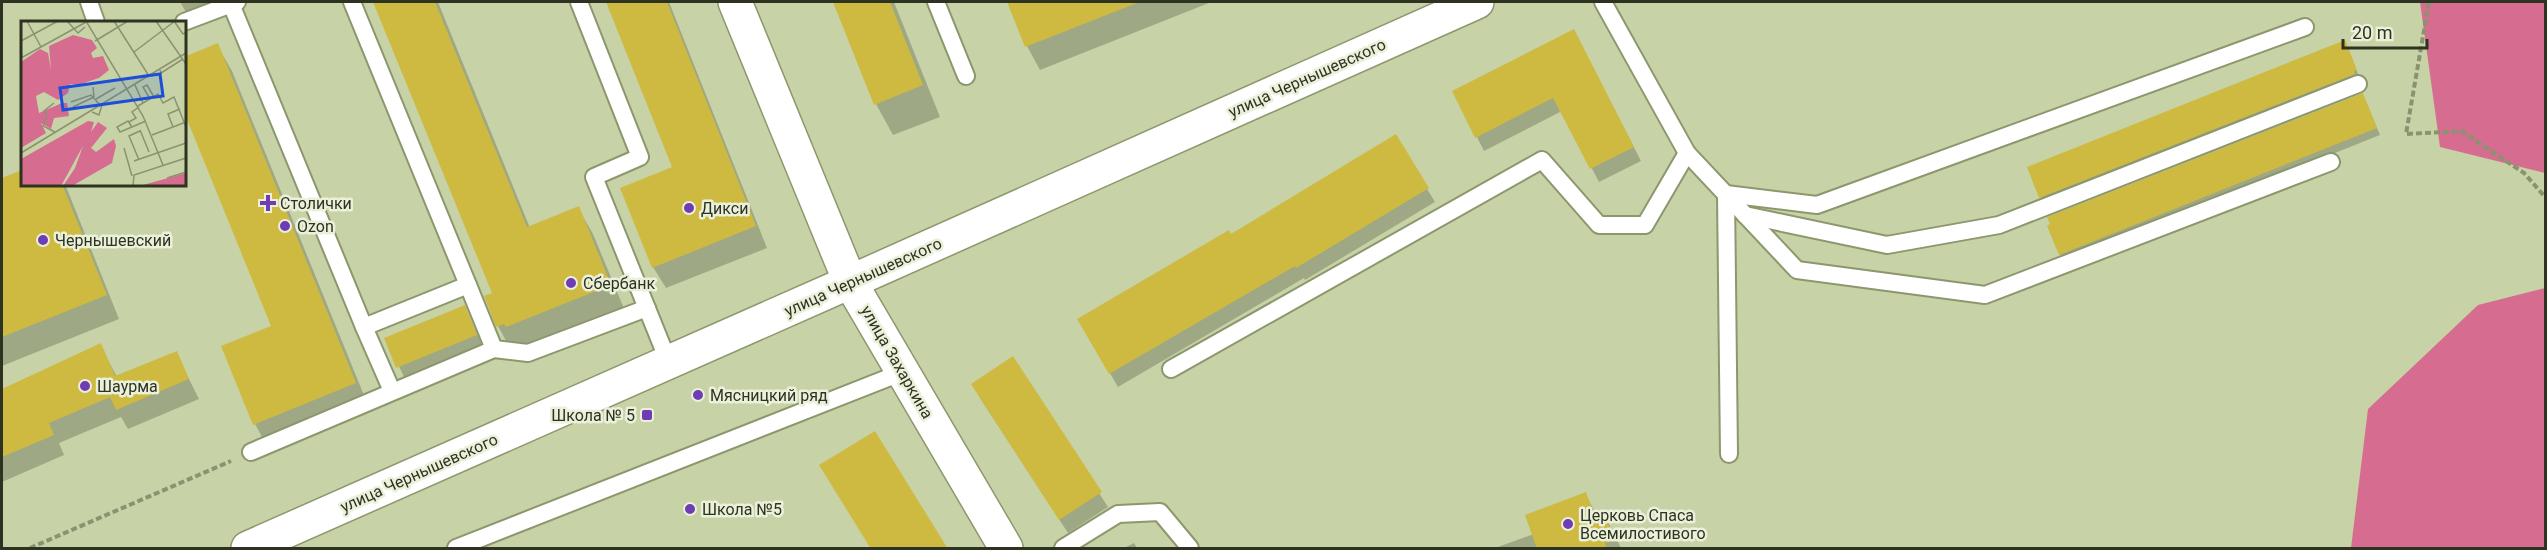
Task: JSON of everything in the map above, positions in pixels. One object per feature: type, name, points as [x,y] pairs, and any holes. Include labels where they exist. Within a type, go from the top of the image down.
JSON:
[{"type":"main road","name":"улица Захаркина","points":[[735,2],[850,282],[1006,549]]},
{"type":"main road","name":"улица Чернышевского","points":[[248,549],[1477,2]]},
{"type":"lane","points":[[89,2],[96,21]]},
{"type":"lane","points":[[352,2],[494,349]]},
{"type":"lane","points":[[579,2],[640,157],[594,177],[669,363]]},
{"type":"lane","points":[[936,2],[966,76]]},
{"type":"lane","points":[[1603,2],[1687,153],[1797,270],[1985,295],[2331,162]]},
{"type":"lane","points":[[186,21],[234,3],[392,391]]},
{"type":"lane","points":[[1726,194],[1817,205],[2305,27]]},
{"type":"lane","points":[[1745,215],[1887,245],[1999,225],[2358,84]]},
{"type":"lane","points":[[1171,369],[1542,160],[1599,225],[1645,225],[1687,153]]},
{"type":"lane","points":[[1726,194],[1729,454]]},
{"type":"lane","points":[[364,327],[468,285]]},
{"type":"lane","points":[[251,452],[494,349],[528,353],[647,308]]},
{"type":"lane","points":[[456,549],[903,372]]},
{"type":"lane","points":[[1063,549],[1118,514],[1160,513],[1190,549]]},
{"type":"path","points":[[2429,2],[2406,134],[2461,131],[2524,173],[2546,198]]},
{"type":"path","points":[[30,549],[251,452]]},
{"type":"shaded area","points":[[2420,2],[2545,2],[2545,173],[2440,147]]},
{"type":"shaded area","points":[[2545,288],[2545,548],[2351,548],[2368,409],[2478,305]]},
{"type":"building","points":[[373,2],[435,2],[527,227],[579,206],[611,285],[506,327],[504,324],[496,327],[484,296],[492,293]]},
{"type":"building","points":[[606,2],[667,2],[756,226],[652,268],[620,188],[672,167]]},
{"type":"building","points":[[833,2],[890,2],[923,85],[874,105]]},
{"type":"building","points":[[1007,2],[1136,2],[1137,3],[1025,47]]},
{"type":"building","points":[[1574,29],[1634,147],[1590,169],[1553,98],[1475,138],[1452,91]]},
{"type":"building","points":[[2345,40],[2357,70],[2354,71],[2355,74],[2039,198],[2027,167]]},
{"type":"building","points":[[218,43],[356,383],[253,425],[221,346],[271,326],[186,117],[186,56]]},
{"type":"building","points":[[2363,93],[2377,128],[2059,255],[2047,226],[2050,224],[2047,217]]},
{"type":"building","points":[[1396,134],[1429,188],[1296,268],[1295,266],[1109,374],[1077,319],[1229,230],[1231,234]]},
{"type":"building","name":"Чернышевский","points":[[21,170],[21,186],[63,186],[107,295],[2,337],[2,178]]},
{"type":"building","points":[[465,305],[477,335],[396,368],[384,338]]},
{"type":"building","points":[[101,343],[115,376],[177,351],[189,379],[116,410],[110,397],[49,423],[54,435],[2,457],[2,389]]},
{"type":"building","points":[[1013,356],[1102,492],[1059,520],[971,384]]},
{"type":"building","points":[[875,431],[948,549],[871,549],[819,465]]},
{"type":"building","name":"Церковь Спаса Всемилостивого","points":[[1586,492],[1594,514],[1603,511],[1614,540],[1605,543],[1607,549],[1537,549],[1525,515]]},
{"type":"place","name":"Столички","points":[[268,203]]},
{"type":"place","name":"Дикси","points":[[689,208]]},
{"type":"place","name":"Ozon","points":[[285,226]]},
{"type":"place","name":"Чернышевский","points":[[43,240]]},
{"type":"place","name":"Сбербанк","points":[[571,283]]},
{"type":"place","name":"Шаурма","points":[[85,386]]},
{"type":"place","name":"Мясницкий ряд","points":[[698,395]]},
{"type":"place","name":"Школа № 5","points":[[647,415]]},
{"type":"place","name":"Школа №5","points":[[690,509]]},
{"type":"place","name":"Церковь Спаса Всемилостивого","points":[[1568,524]]}]
